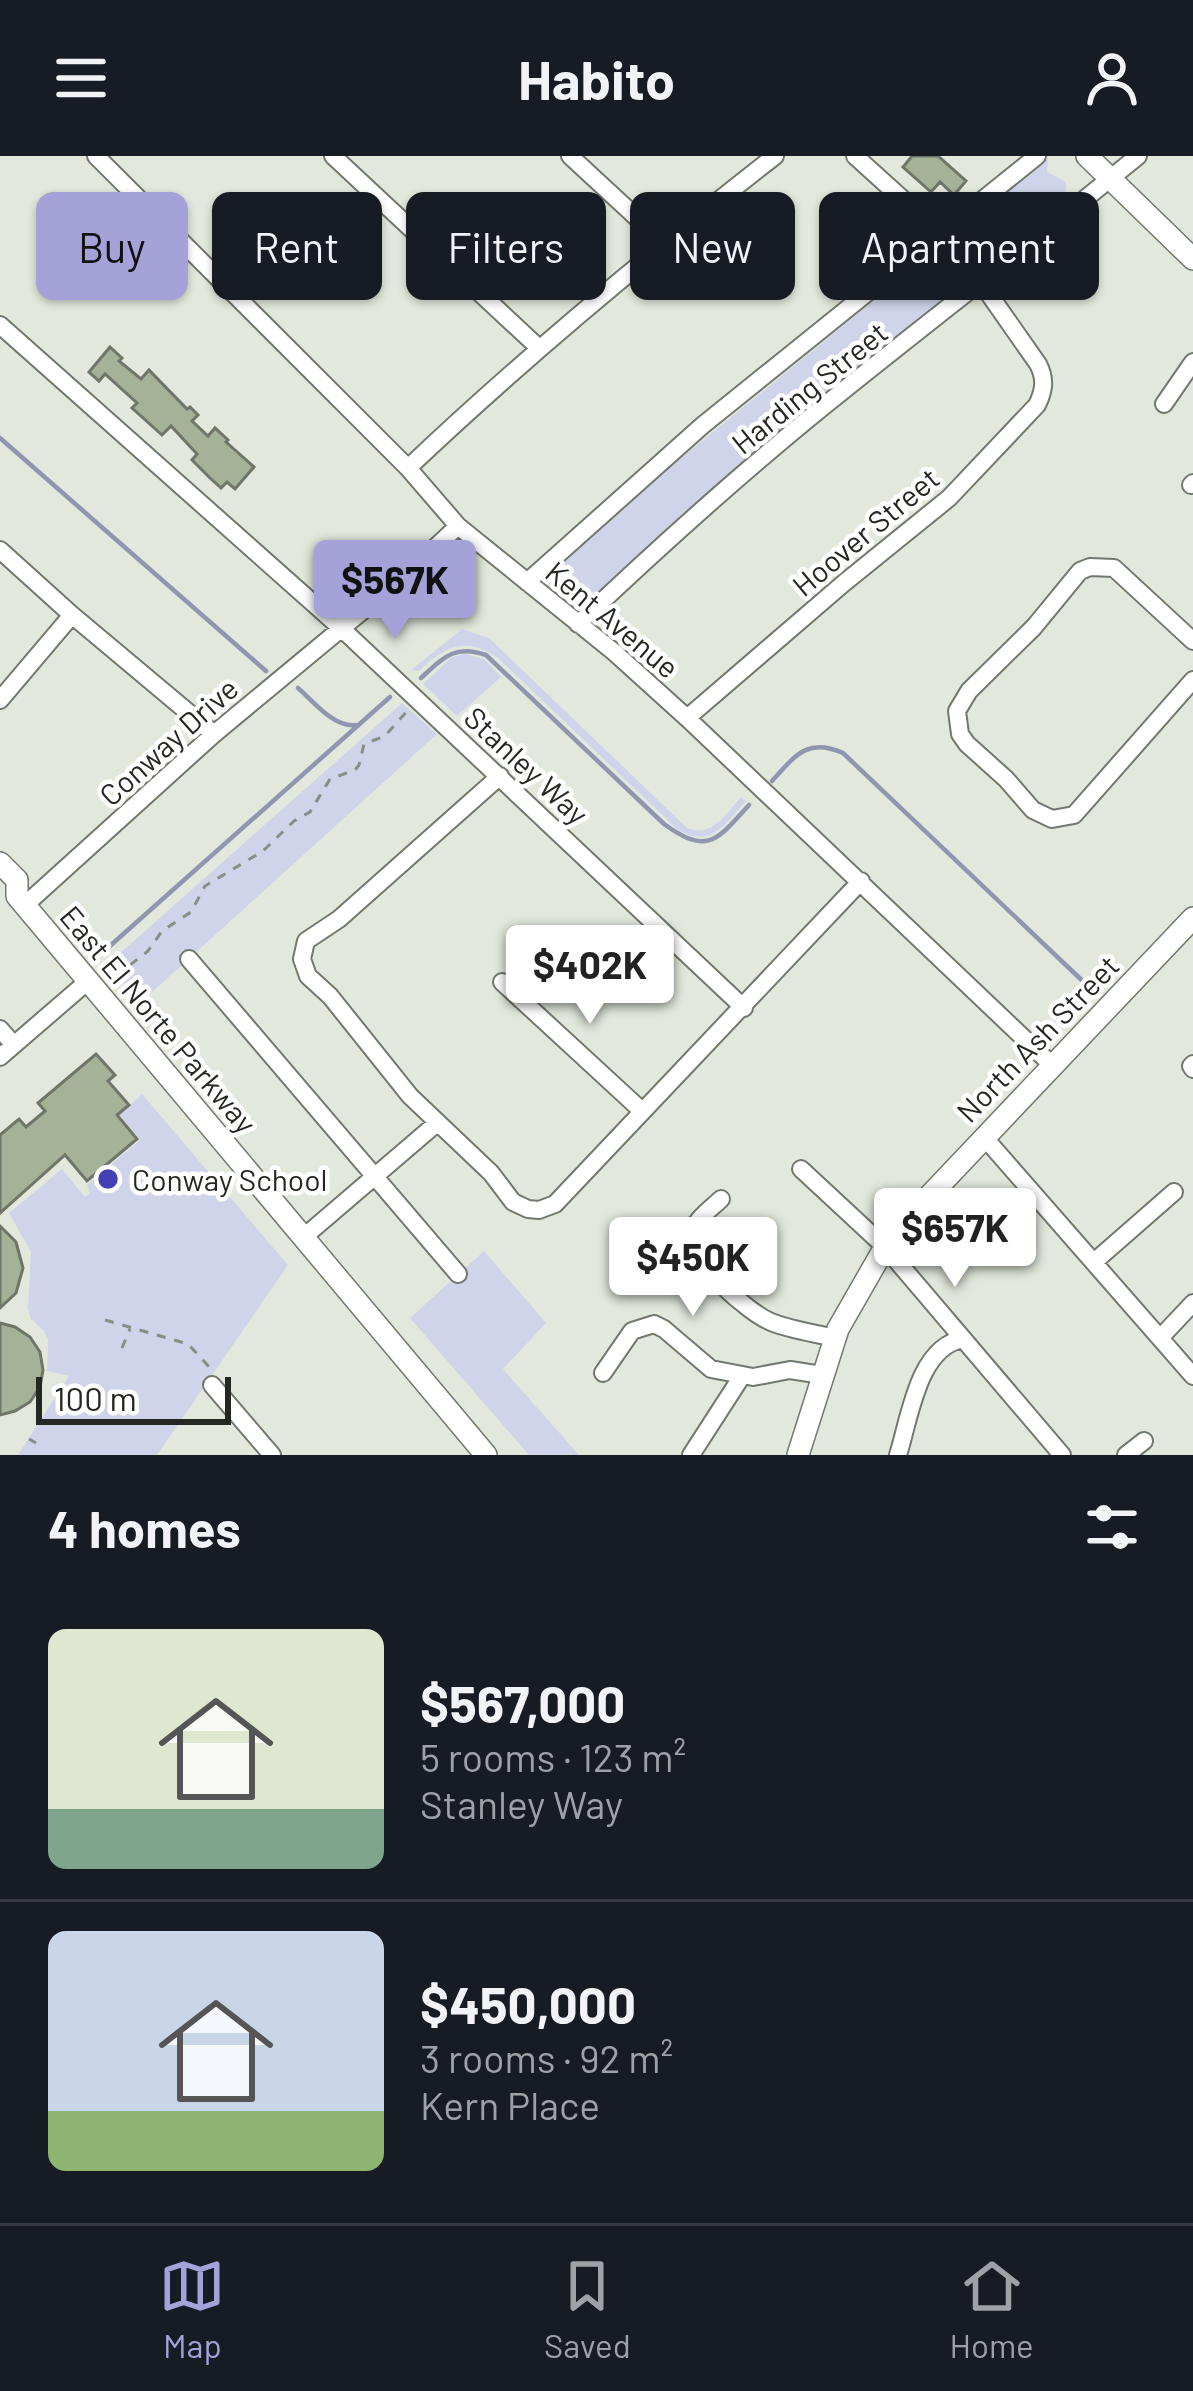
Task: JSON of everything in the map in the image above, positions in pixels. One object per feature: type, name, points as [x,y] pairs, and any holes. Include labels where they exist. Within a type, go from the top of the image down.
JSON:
[{"type":"main road","points":[[1088,156],[1193,259]]},
{"type":"main road","name":"East El Norte Parkway","points":[[0,863],[16,880],[14,899],[305,1236],[486,1455]]},
{"type":"main road","name":"North Ash Street","points":[[798,1455],[835,1338],[884,1247],[1193,918]]},
{"type":"street","name":"Kent Avenue","points":[[96,156],[408,468],[458,526],[614,652],[687,718],[1052,1065]]},
{"type":"street","points":[[333,156],[539,348]]},
{"type":"street","points":[[571,156],[630,211]]},
{"type":"street","points":[[729,192],[775,156]]},
{"type":"street","points":[[856,156],[896,192]]},
{"type":"street","name":"Harding Street","points":[[991,192],[1037,156]]},
{"type":"street","name":"Harding Street","points":[[1094,192],[1138,156]]},
{"type":"street","points":[[408,468],[630,272]]},
{"type":"street","name":"Harding Street","points":[[527,582],[703,425],[856,300]]},
{"type":"street","name":"Harding Street","points":[[578,624],[664,542],[823,407],[961,300]]},
{"type":"street","name":"Hoover Street","points":[[687,718],[949,498],[1036,405],[1043,393],[1043,374],[993,300]]},
{"type":"street","name":"Stanley Way","points":[[0,326],[341,628],[744,1008]]},
{"type":"street","points":[[1164,404],[1193,362]]},
{"type":"street","name":"Conway Drive","points":[[14,899],[458,526]]},
{"type":"street","points":[[0,550],[214,734]]},
{"type":"street","points":[[1193,641],[1114,568],[1090,567],[1080,572],[969,692],[957,711],[960,734],[1033,810],[1052,819],[1074,814],[1193,680]]},
{"type":"street","points":[[0,700],[72,615]]},
{"type":"street","points":[[500,776],[339,920],[306,941],[302,959],[308,976],[330,996],[410,1096],[490,1173],[513,1202],[529,1209],[555,1204],[861,881]]},
{"type":"street","points":[[189,959],[458,1274]]},
{"type":"street","points":[[0,1029],[7,1051],[88,981]]},
{"type":"street","points":[[502,982],[642,1111]]},
{"type":"street","points":[[305,1236],[437,1123]]},
{"type":"street","points":[[984,1137],[1190,1368]]},
{"type":"street","points":[[801,1169],[884,1247],[1061,1455]]},
{"type":"street","points":[[1094,1262],[1174,1192]]},
{"type":"street","points":[[721,1199],[691,1235],[692,1247],[704,1266],[758,1315],[835,1338]]},
{"type":"street","points":[[1160,1338],[1193,1303]]},
{"type":"street","points":[[603,1373],[632,1331],[654,1324],[711,1370],[753,1377],[790,1370],[822,1375]]},
{"type":"street","points":[[898,1455],[933,1354],[963,1339]]},
{"type":"street","points":[[692,1455],[742,1376]]},
{"type":"street","points":[[213,1379],[272,1455]]},
{"type":"street","points":[[1126,1455],[1144,1441]]},
{"type":"path","points":[[116,976],[148,951],[162,931],[191,912],[209,882],[263,851],[310,812],[330,779],[355,770],[364,744],[386,736],[417,698]]},
{"type":"path","points":[[105,1320],[188,1345],[213,1379]]},
{"type":"path","points":[[122,1348],[131,1328]]},
{"type":"path","points":[[28,1439],[36,1443]]},
{"type":"shaded area","points":[[1048,158],[1047,172],[1066,182],[1065,192],[1007,192]]},
{"type":"shaded area","points":[[874,300],[949,300],[585,608],[559,599],[550,584],[555,570],[674,464]]},
{"type":"shaded area","points":[[462,629],[489,638],[687,828],[711,827],[741,797],[746,801],[716,832],[689,835],[677,829],[498,658],[476,647],[456,647],[419,671],[411,670]]},
{"type":"shaded area","points":[[466,654],[484,659],[501,677],[457,716],[423,684],[452,657]]},
{"type":"shaded area","points":[[402,703],[437,734],[140,1003],[109,963]]},
{"type":"shaded area","name":"Conway School","points":[[142,1094],[288,1265],[157,1455],[18,1455],[69,1376],[47,1371],[48,1339],[28,1308],[31,1252],[9,1213],[62,1169],[85,1197],[90,1193],[87,1185],[140,1140],[119,1115]]},
{"type":"shaded area","points":[[484,1251],[546,1323],[503,1369],[579,1455],[529,1455],[410,1318]]},
{"type":"building","points":[[912,156],[938,156],[966,181],[957,192],[940,182],[931,192],[903,167]]},
{"type":"building","points":[[110,347],[141,379],[149,370],[198,415],[192,421],[208,436],[215,428],[254,467],[235,489],[227,482],[221,488],[210,478],[192,460],[197,454],[171,426],[162,435],[105,374],[99,381],[89,372]]},
{"type":"building","points":[[96,1054],[115,1075],[108,1081],[129,1105],[117,1115],[137,1139],[87,1181],[65,1155],[0,1213],[0,1135],[19,1119],[26,1127],[45,1111],[38,1103]]},
{"type":"building","points":[[0,1226],[16,1242],[23,1268],[16,1293],[0,1308]]},
{"type":"building","points":[[0,1323],[30,1337],[40,1352],[43,1370],[40,1387],[30,1402],[0,1415]]},
{"type":"waterway","points":[[0,438],[266,671]]},
{"type":"waterway","points":[[421,678],[457,652],[486,655],[664,824],[691,839],[711,840],[720,835],[749,805]]},
{"type":"waterway","points":[[298,688],[332,718],[356,725]]},
{"type":"waterway","points":[[102,953],[390,697]]},
{"type":"waterway","points":[[772,781],[811,748],[843,753],[1090,988]]},
{"type":"place","name":"Conway School","points":[[108,1179]]}]
